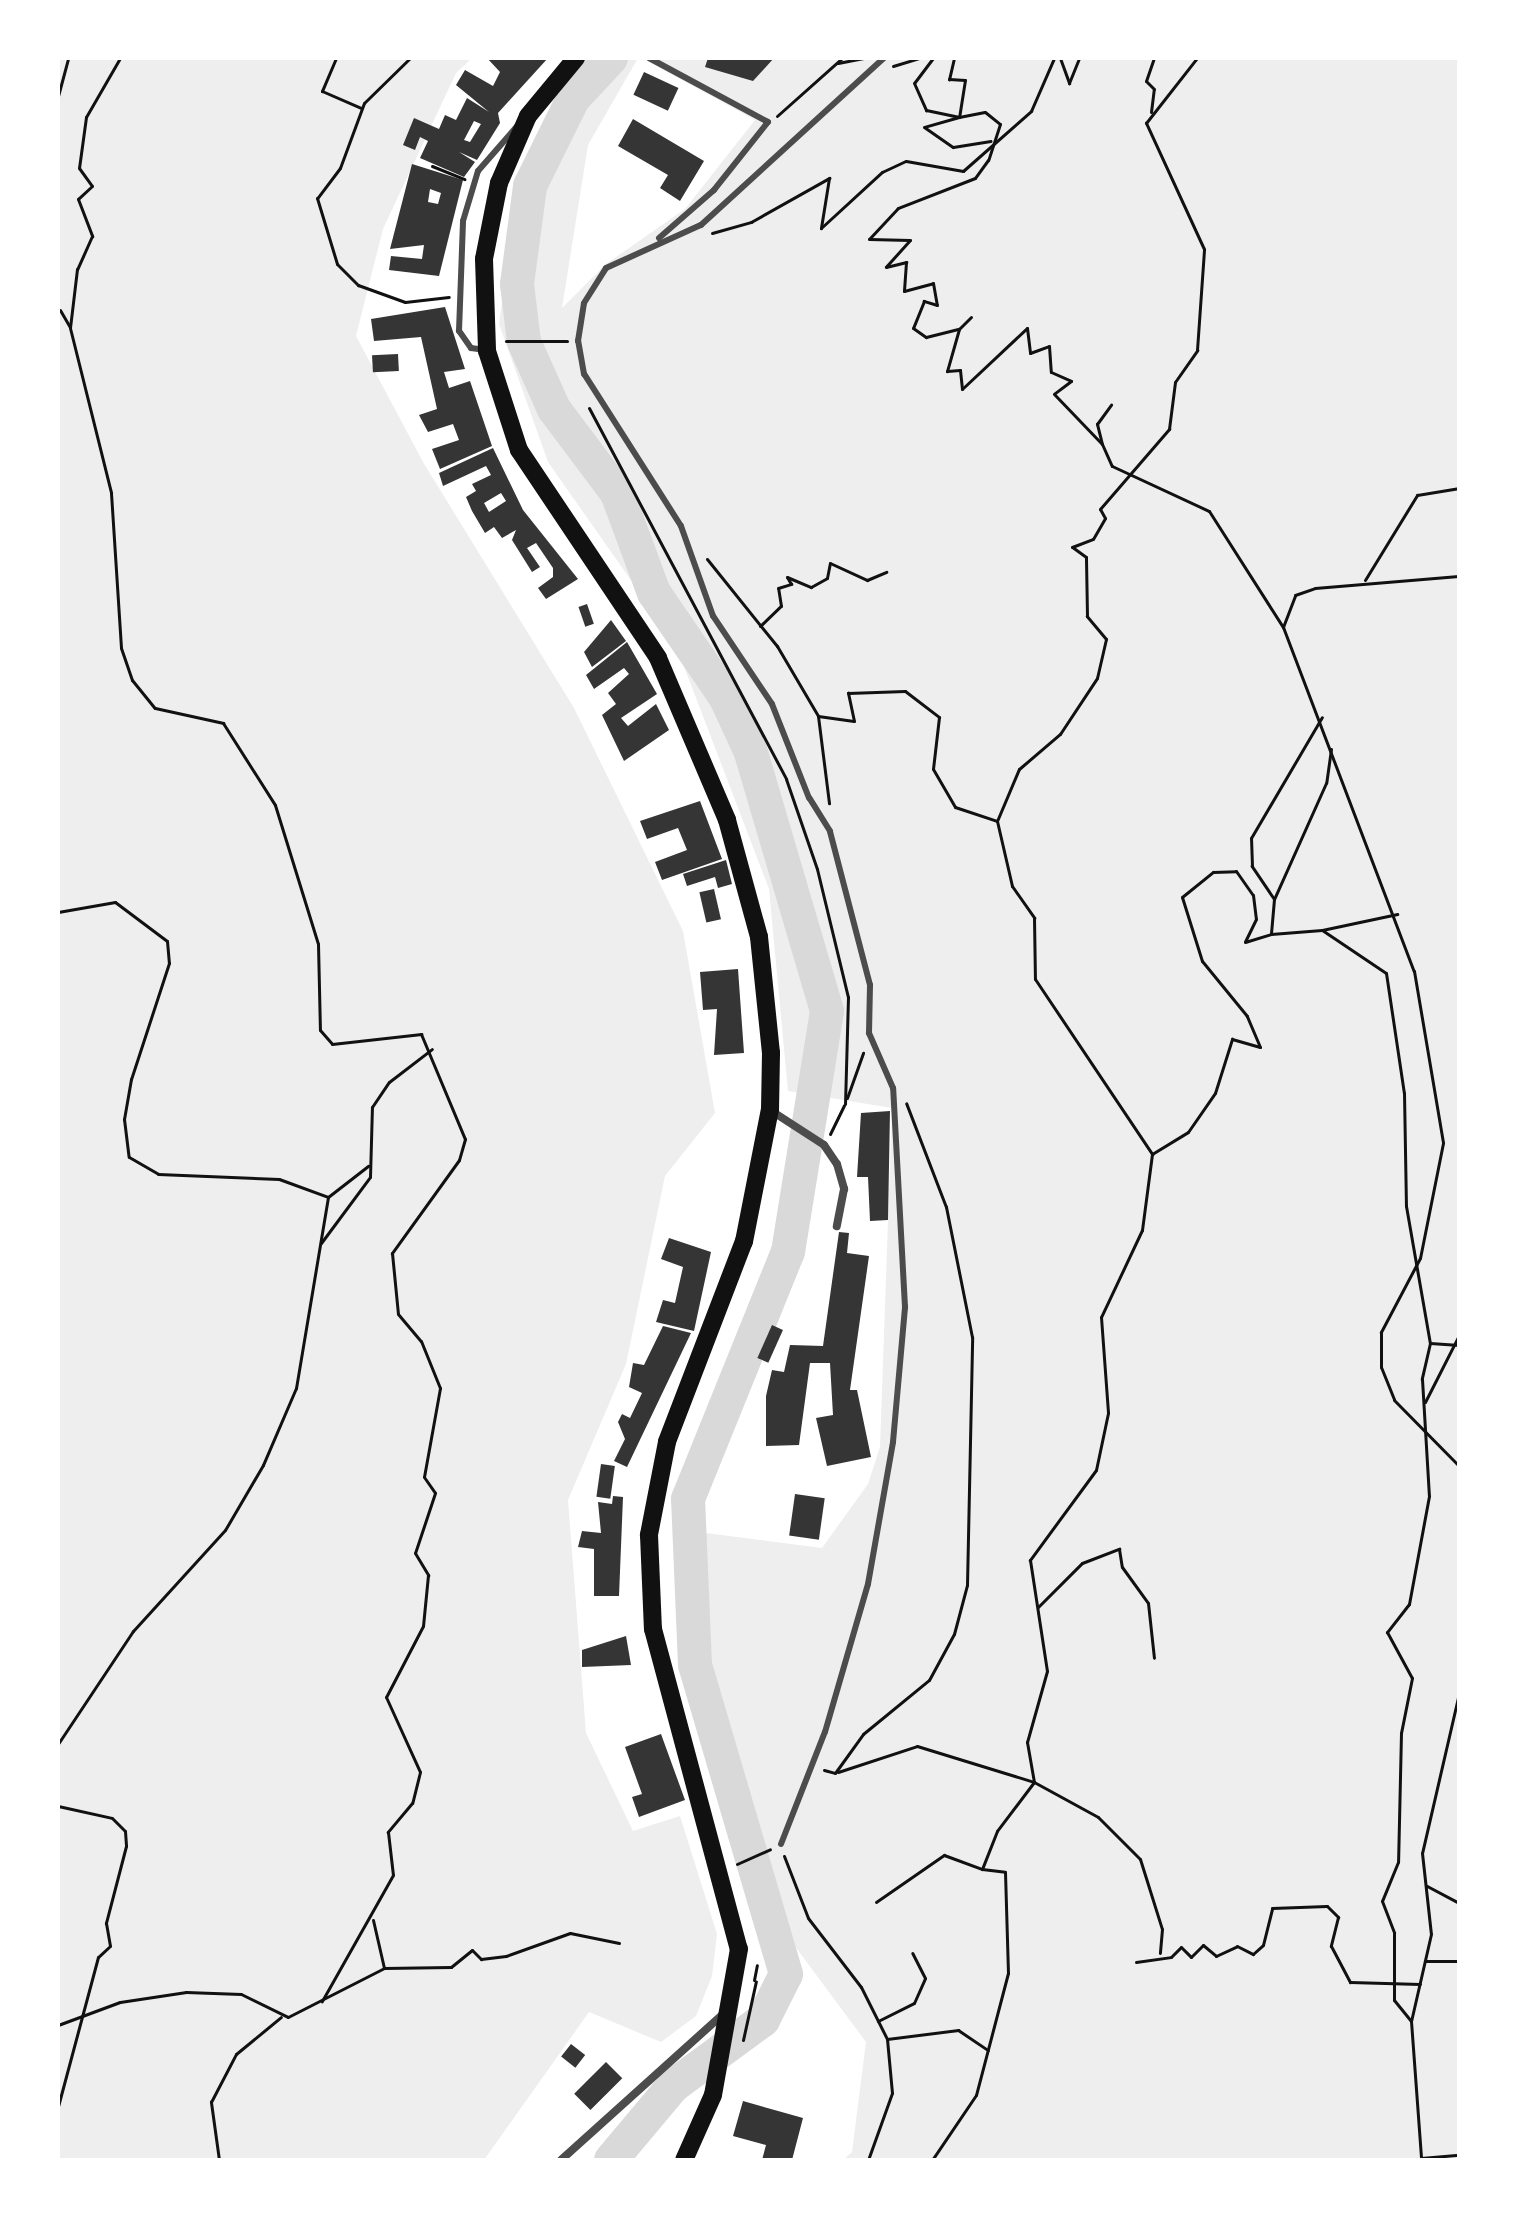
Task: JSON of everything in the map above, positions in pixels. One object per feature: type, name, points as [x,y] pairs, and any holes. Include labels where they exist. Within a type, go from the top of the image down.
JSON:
[{"type":"main road","points":[[576,58],[528,116],[489,224],[493,346],[519,450],[658,658],[727,820],[759,937],[770,1109],[744,1241],[667,1442],[649,1535],[653,1629],[739,1949],[742,2002],[730,2024],[713,2095],[684,2160]]},
{"type":"street","points":[[770,1109],[823,1144],[844,1189],[837,1226]]},
{"type":"street","points":[[561,2160],[658,2071],[742,2002]]},
{"type":"lane","points":[[649,58],[768,122],[714,190],[653,243]]},
{"type":"lane","points":[[781,1844],[812,1768],[868,1584],[893,1442],[905,1307],[893,1088],[869,1033],[870,985],[830,831],[809,798],[772,704],[713,616],[681,526],[584,374],[578,341],[584,303],[606,268],[653,243],[701,225],[768,171],[884,58]]},
{"type":"lane","points":[[493,346],[471,348],[459,331],[457,296],[472,182],[500,139],[528,116]]},
{"type":"path","points":[[58,96],[68,58]]},
{"type":"path","points":[[70,328],[77,269],[92,236],[78,199],[92,186],[79,168],[86,117],[120,58]]},
{"type":"path","points":[[336,58],[322,91],[362,106]]},
{"type":"path","points":[[410,58],[362,106],[349,134],[340,168],[317,198],[337,264],[369,293],[391,300],[457,296]]},
{"type":"path","points":[[768,122],[842,58]]},
{"type":"path","points":[[838,63],[864,58]]},
{"type":"path","points":[[895,58],[891,66],[920,58]]},
{"type":"path","points":[[933,58],[914,83],[926,110],[959,117],[992,118],[1000,124],[975,178],[898,208],[869,239],[910,240],[886,267],[906,262],[904,291],[933,283],[937,305],[924,301],[913,328],[926,337],[959,329]]},
{"type":"path","points":[[954,58],[949,79],[965,80],[959,117]]},
{"type":"path","points":[[701,225],[708,234],[751,222],[829,178],[821,228],[882,172],[906,161],[963,171],[991,141],[1031,111],[1057,58]]},
{"type":"path","points":[[1057,58],[1069,83],[1079,58]]},
{"type":"path","points":[[982,1869],[997,1831],[1034,1782],[1027,1742],[1047,1671],[1030,1560],[1096,1470],[1108,1413],[1101,1317],[1142,1230],[1152,1154],[1035,979],[1034,918],[1012,886],[997,821],[1019,769],[1060,734],[1097,678],[1106,639],[1087,616],[1086,557],[1072,547],[1093,539],[1105,518],[1100,509],[1169,429],[1175,382],[1197,350],[1205,286],[1204,249],[1148,135],[1154,89],[1146,81],[1154,58]]},
{"type":"path","points":[[1150,116],[1197,58]]},
{"type":"path","points":[[959,117],[924,127],[953,147],[991,141]]},
{"type":"path","points":[[432,166],[472,182]]},
{"type":"path","points":[[58,234],[58,252]]},
{"type":"path","points":[[58,291],[58,326]]},
{"type":"path","points":[[60,310],[70,328],[94,435],[111,493],[121,648],[132,680],[155,708],[223,723],[275,805],[318,944],[320,1030],[332,1044],[421,1034],[433,1048],[465,1139],[459,1160],[392,1253],[398,1314],[421,1341],[440,1388],[424,1477],[435,1493],[415,1553],[428,1575],[423,1626],[386,1697],[420,1772],[412,1803],[388,1832],[393,1875],[373,1920],[322,2001]]},
{"type":"path","points":[[971,317],[959,329],[947,371],[960,370],[962,389],[1027,328],[1030,353],[1049,346],[1051,372],[1071,381],[1054,394],[1102,444]]},
{"type":"path","points":[[566,341],[568,353]]},
{"type":"path","points":[[493,346],[578,341]]},
{"type":"path","points":[[584,400],[762,728],[817,869],[848,997],[845,1104]]},
{"type":"path","points":[[1111,405],[1097,424],[1112,466],[1209,511],[1283,627],[1323,716],[1331,746],[1398,914],[1443,1143],[1420,1258],[1381,1332],[1381,1367],[1394,1400],[1425,1438],[1459,1466]]},
{"type":"path","points":[[1365,580],[1417,495],[1459,488]]},
{"type":"path","points":[[702,550],[760,626],[818,716],[830,831]]},
{"type":"path","points":[[668,555],[673,551]]},
{"type":"path","points":[[760,626],[781,606],[778,588],[791,584],[787,577],[811,587],[827,578],[830,563],[867,580],[886,572]]},
{"type":"path","points":[[1283,627],[1295,595],[1365,580],[1459,576]]},
{"type":"path","points":[[818,716],[854,721],[848,693],[905,691],[939,717],[933,769],[955,807],[997,821]]},
{"type":"path","points":[[1274,899],[1252,866],[1251,838],[1323,716]]},
{"type":"path","points":[[1271,934],[1274,899],[1326,783],[1331,746]]},
{"type":"path","points":[[1152,1154],[1188,1132],[1215,1093],[1232,1039],[1260,1047],[1247,1016],[1202,961],[1182,897],[1213,872],[1236,871],[1253,895],[1256,919],[1245,942],[1271,934],[1322,930],[1398,914]]},
{"type":"path","points":[[58,912],[115,902],[167,941],[169,963],[131,1079],[124,1119],[129,1157],[158,1174],[279,1179],[328,1197]]},
{"type":"path","points":[[1322,930],[1386,973],[1404,1093],[1406,1206],[1420,1258],[1430,1343],[1423,1405],[1429,1496],[1409,1604],[1387,1632],[1412,1678],[1401,1733],[1398,1862],[1382,1901],[1394,1933],[1394,2000],[1411,2021]]},
{"type":"path","points":[[823,1144],[845,1104],[869,1033]]},
{"type":"path","points":[[319,1246],[370,1177],[372,1107],[389,1082],[433,1048]]},
{"type":"path","points":[[835,1773],[863,1734],[929,1680],[954,1634],[967,1585],[972,1337],[946,1207],[911,1109],[893,1088]]},
{"type":"path","points":[[58,1744],[133,1631],[225,1530],[263,1465],[296,1388],[328,1197],[368,1166]]},
{"type":"path","points":[[1423,1405],[1459,1335]]},
{"type":"path","points":[[1430,1343],[1454,1341],[1459,1345]]},
{"type":"path","points":[[1038,1607],[1082,1563],[1119,1549],[1122,1567],[1148,1603],[1154,1658]]},
{"type":"path","points":[[1459,1693],[1422,1853],[1426,1886],[1425,1961],[1411,2021],[1420,2159],[1459,2155]]},
{"type":"path","points":[[812,1768],[835,1773],[917,1746],[1034,1782],[1098,1817],[1140,1859],[1162,1929],[1160,1953]]},
{"type":"path","points":[[58,1806],[112,1818],[125,1831],[126,1863],[106,1923],[110,1946],[98,1957],[58,2106]]},
{"type":"path","points":[[781,1844],[808,1918],[887,2039],[892,2093],[868,2160]]},
{"type":"path","points":[[735,1865],[761,1852]]},
{"type":"path","points":[[876,1902],[944,1855],[982,1869],[1005,1872],[1008,1973],[990,2052],[976,2095],[932,2160]]},
{"type":"path","points":[[1426,1886],[1459,1903]]},
{"type":"path","points":[[1136,1962],[1160,1953],[1171,1957],[1181,1947],[1191,1957],[1203,1945],[1216,1956],[1237,1946],[1253,1954],[1263,1945],[1272,1908],[1327,1906],[1338,1917],[1331,1946],[1350,1982],[1359,1987],[1393,1978],[1420,1984]]},
{"type":"path","points":[[373,1920],[384,1968]]},
{"type":"path","points":[[219,2160],[211,2102],[236,2054],[281,2017],[322,2001],[384,1968],[439,1969],[472,1950],[481,1959],[506,1956],[570,1933],[619,1943]]},
{"type":"path","points":[[878,2021],[914,2003],[925,1978],[912,1953]]},
{"type":"path","points":[[1425,1961],[1459,1961]]},
{"type":"path","points":[[742,2002],[756,1977]]},
{"type":"path","points":[[58,2025],[83,2014],[186,1992],[241,1994],[281,2017]]},
{"type":"path","points":[[887,2039],[958,2030],[990,2052]]},
{"type":"shaded area","points":[[58,58],[472,58],[456,73],[383,229],[356,336],[423,462],[574,708],[683,931],[715,1113],[665,1176],[626,1364],[568,1500],[586,1733],[633,1831],[680,1816],[717,1934],[712,1976],[696,2016],[661,2042],[589,2012],[484,2160],[58,2160]]},
{"type":"shaded area","points":[[601,58],[638,58],[588,145],[562,308],[606,264],[685,209],[755,120],[642,58],[1459,58],[1459,2160],[843,2160],[852,2152],[866,2042],[754,1891],[686,1653],[675,1529],[822,1548],[868,1484],[880,1447],[892,1108],[788,1091],[769,889],[675,643],[548,462],[499,324],[512,229],[559,107]]},
{"type":"building","points":[[487,58],[548,58],[498,113],[500,123],[477,160],[459,152],[475,162],[464,177],[420,158],[428,141],[420,137],[415,150],[403,145],[414,118],[439,129],[445,115],[456,120],[467,98],[489,112],[456,85],[465,70],[493,86],[500,72]],"holes":[[[474,121],[481,124],[470,142],[464,140]]]},
{"type":"building","points":[[708,58],[774,58],[753,81],[705,67]]},
{"type":"building","points":[[644,72],[678,88],[668,111],[633,95]]},
{"type":"building","points":[[633,119],[704,161],[680,201],[660,188],[668,175],[618,146]]},
{"type":"building","points":[[412,164],[463,180],[439,276],[389,270],[391,256],[422,259],[424,245],[390,249]],"holes":[[[430,189],[441,193],[438,204],[428,202]]]},
{"type":"building","points":[[445,307],[465,369],[444,372],[449,388],[470,381],[492,446],[440,469],[432,449],[459,440],[453,424],[428,432],[419,415],[437,409],[421,337],[374,341],[371,319]]},
{"type":"building","points":[[398,354],[399,371],[373,372],[372,355]]},
{"type":"building","points":[[493,448],[523,510],[578,579],[546,599],[538,588],[553,577],[553,568],[536,543],[527,548],[540,567],[532,572],[512,540],[516,530],[502,538],[494,527],[485,533],[472,511],[466,497],[476,491],[472,484],[491,475],[486,466],[443,486],[439,473]],"holes":[[[501,493],[506,501],[489,512],[484,503]]]},
{"type":"building","points":[[587,604],[594,624],[585,627],[578,607]]},
{"type":"building","points":[[611,620],[626,641],[592,667],[584,652]]},
{"type":"building","points":[[627,642],[657,694],[621,718],[628,726],[656,704],[669,730],[624,761],[602,715],[616,704],[608,693],[629,674],[624,668],[594,689],[586,675]]},
{"type":"building","points":[[700,801],[722,859],[662,880],[655,862],[687,850],[678,828],[647,839],[640,821]]},
{"type":"building","points":[[726,860],[732,884],[718,888],[715,877],[687,886],[683,874]]},
{"type":"building","points":[[714,889],[721,919],[706,923],[699,892]]},
{"type":"building","points":[[738,969],[744,1053],[714,1055],[717,1009],[703,1010],[700,972]]},
{"type":"building","points":[[890,1111],[888,1220],[870,1221],[868,1177],[857,1177],[861,1113]]},
{"type":"building","points":[[839,1232],[849,1233],[847,1253],[869,1256],[850,1390],[857,1390],[871,1457],[827,1466],[816,1418],[833,1415],[830,1363],[810,1363],[799,1445],[766,1446],[766,1396],[772,1370],[784,1372],[790,1345],[823,1346]]},
{"type":"building","points":[[669,1238],[711,1252],[694,1331],[656,1322],[663,1300],[675,1303],[683,1267],[661,1259]]},
{"type":"building","points":[[772,1325],[783,1330],[768,1363],[757,1358]]},
{"type":"building","points":[[663,1326],[691,1333],[627,1467],[614,1461],[625,1439],[618,1422],[622,1414],[630,1418],[642,1393],[629,1387],[633,1363],[644,1365]]},
{"type":"building","points":[[601,1464],[615,1466],[610,1499],[596,1497]]},
{"type":"building","points":[[795,1494],[825,1498],[819,1540],[789,1536]]},
{"type":"building","points":[[613,1496],[623,1497],[619,1596],[594,1596],[594,1549],[578,1547],[582,1531],[601,1533],[598,1502],[612,1504]]},
{"type":"building","points":[[626,1636],[631,1665],[582,1667],[582,1650]]},
{"type":"building","points":[[661,1734],[685,1800],[639,1817],[632,1797],[642,1794],[625,1747]]},
{"type":"building","points":[[571,2044],[585,2055],[575,2068],[561,2057]]},
{"type":"building","points":[[606,2062],[622,2078],[590,2110],[574,2094]]},
{"type":"building","points":[[743,2101],[803,2118],[792,2160],[762,2160],[766,2145],[733,2136]]},
{"type":"waterway","points":[[611,58],[573,99],[530,186],[517,284],[524,342],[554,409],[617,493],[654,593],[726,698],[750,750],[827,1011],[788,1252],[688,1499],[695,1665],[786,1974],[763,2020],[673,2086],[611,2160]]}]
